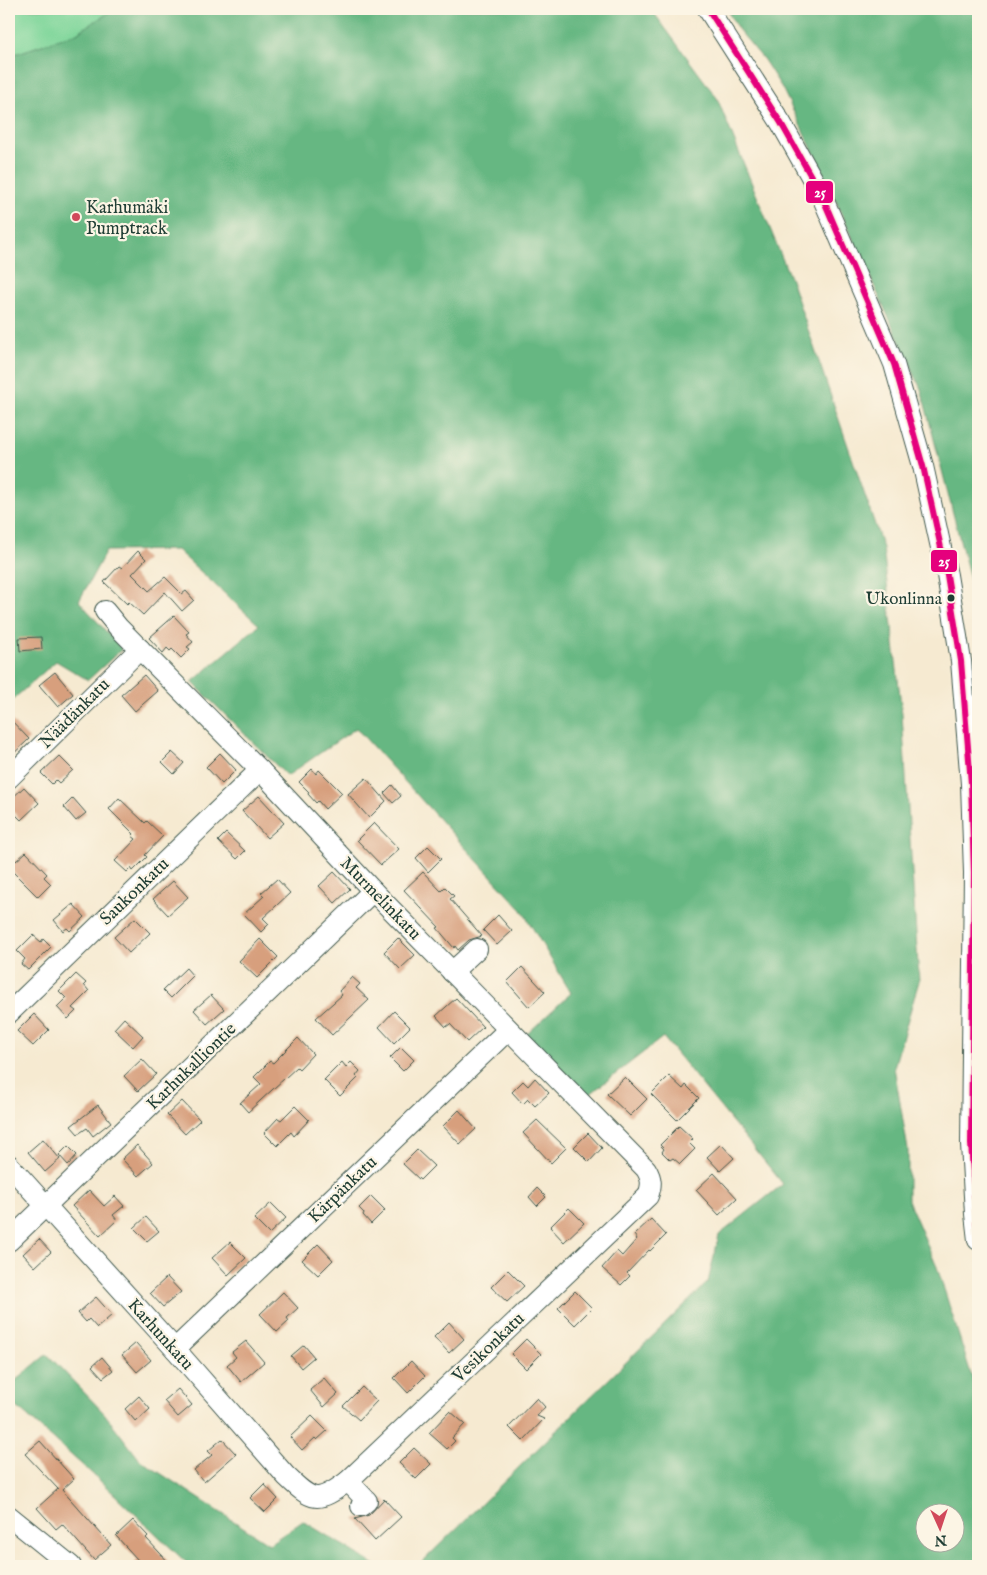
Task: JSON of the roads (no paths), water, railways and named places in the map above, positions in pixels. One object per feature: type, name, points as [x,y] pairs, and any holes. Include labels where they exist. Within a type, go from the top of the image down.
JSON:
[{"type":"street","points":[[708,9],[781,123],[821,194],[894,364],[927,484],[947,575],[970,661],[974,864],[970,1144],[978,1240]]},
{"type":"street","name":"Murmelinkatu","points":[[105,611],[260,770],[373,891],[646,1169],[651,1177],[652,1186]]},
{"type":"street","name":"Näädänkatu","points":[[9,778],[140,649]]},
{"type":"street","name":"Saukonkatu","points":[[9,1013],[260,770]]},
{"type":"street","name":"Karhukalliontie","points":[[9,1240],[373,891]]},
{"type":"street","points":[[452,972],[478,949]]},
{"type":"street","name":"Kärpänkatu","points":[[175,1349],[508,1030]]},
{"type":"street","name":"Karhunkatu","points":[[9,1165],[175,1349],[286,1476],[302,1491],[316,1498]]},
{"type":"street","name":"Vesikonkatu","points":[[316,1498],[329,1495],[348,1481],[648,1196],[652,1186]]},
{"type":"street","points":[[348,1481],[367,1501],[361,1506]]},
{"type":"street","points":[[9,1516],[70,1566]]},
{"type":"place","name":"Karhumäki Pumptrack","points":[[76,217]]},
{"type":"place","name":"Ukonlinna","points":[[951,598]]}]
